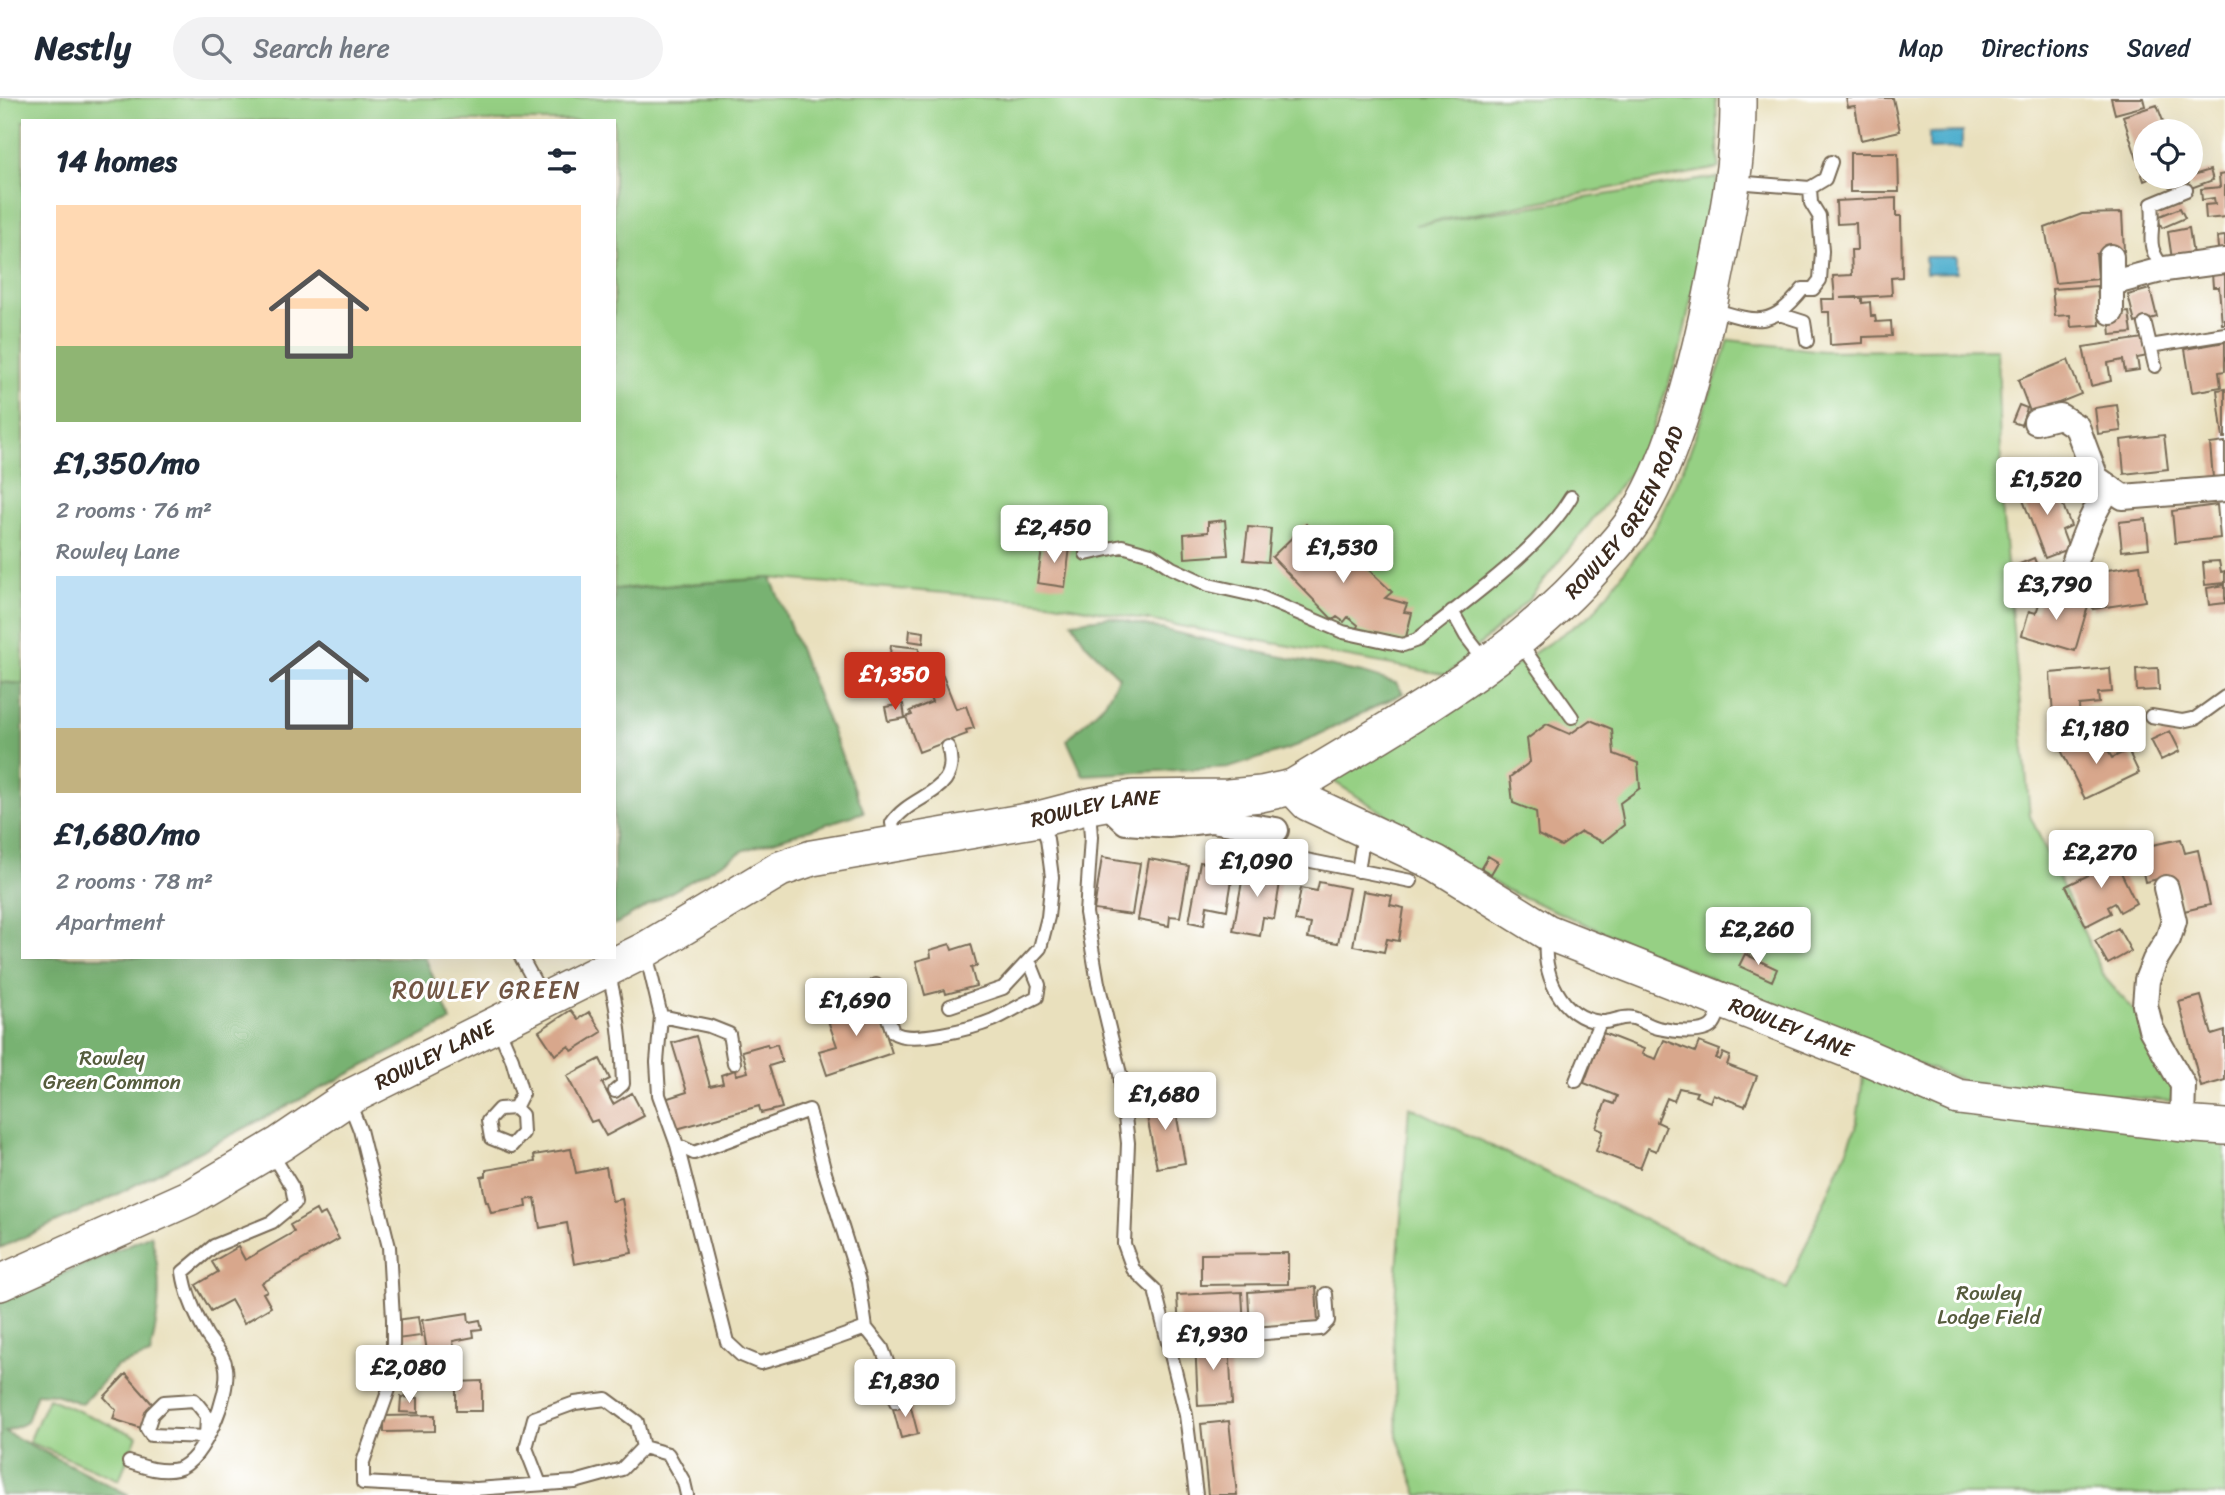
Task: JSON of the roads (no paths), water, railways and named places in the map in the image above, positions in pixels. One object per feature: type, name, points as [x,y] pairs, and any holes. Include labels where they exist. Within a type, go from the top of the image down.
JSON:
[{"type":"street","name":"ROWLEY GREEN ROAD","points":[[1293,787],[1439,697],[1518,642],[1555,611],[1630,526],[1660,471],[1683,406],[1709,307],[1732,182],[1738,98]]},
{"type":"street","points":[[2111,257],[2111,312]]},
{"type":"street","points":[[2112,283],[2165,269],[2225,261]]},
{"type":"street","points":[[2036,422],[2060,416],[2077,427],[2096,478],[2123,496],[2225,489]]},
{"type":"street","points":[[2066,584],[2088,524],[2097,505],[2110,488]]},
{"type":"street","name":"ROWLEY LANE","points":[[0,1283],[189,1198],[348,1098],[645,950],[780,869],[812,858],[1039,818],[1133,798],[1228,797],[1293,787],[1308,803],[1436,863],[1548,933],[1866,1057],[1958,1097],[2225,1127]]},
{"type":"street","points":[[1097,804],[1126,822],[1168,825],[1211,820],[1276,830]]},
{"type":"street","points":[[2166,888],[2174,921],[2147,980],[2145,1005],[2151,1030],[2183,1085],[2182,1124]]},
{"type":"lane","points":[[1732,182],[1810,188],[1825,179],[1831,162]]},
{"type":"lane","points":[[1709,307],[1743,318],[1772,319],[1788,307],[1803,289],[1813,289],[1820,280],[1822,251],[1819,216],[1811,203],[1810,188]]},
{"type":"lane","points":[[2165,269],[2154,257],[2150,240],[2153,231],[2152,204],[2186,190]]},
{"type":"lane","points":[[1779,314],[1804,322],[1807,341]]},
{"type":"lane","points":[[2145,324],[2155,366]]},
{"type":"lane","points":[[2150,346],[2225,334]]},
{"type":"lane","points":[[1086,554],[1122,547],[1152,554],[1172,568],[1209,585],[1258,596],[1343,632],[1403,645],[1417,640],[1544,534],[1571,498]]},
{"type":"lane","points":[[1452,611],[1466,636],[1488,664]]},
{"type":"lane","points":[[1518,642],[1572,717]]},
{"type":"lane","points":[[2151,716],[2189,720],[2225,697]]},
{"type":"lane","points":[[896,844],[892,823],[899,812],[926,797],[949,776],[952,761],[948,747]]},
{"type":"lane","points":[[1097,804],[1091,837],[1086,913],[1098,983],[1120,1074],[1128,1143],[1124,1244],[1133,1269],[1156,1290],[1186,1415],[1196,1495]]},
{"type":"lane","points":[[950,1006],[1003,988],[1040,948],[1048,917],[1052,877],[1047,839],[1039,818]]},
{"type":"lane","points":[[1358,871],[1364,829]]},
{"type":"lane","points":[[1300,859],[1411,881]]},
{"type":"lane","points":[[1548,933],[1545,963],[1550,979],[1565,1004],[1582,1017],[1600,1022],[1630,1017],[1656,1028],[1682,1032],[1707,1030],[1713,1025],[1722,1001]]},
{"type":"lane","points":[[645,950],[661,1016],[657,1062],[659,1095],[677,1145],[727,1342],[741,1355],[760,1363],[866,1328]]},
{"type":"lane","points":[[522,959],[545,1000]]},
{"type":"lane","points":[[876,985],[893,1032],[902,1037],[932,1035],[991,1021],[1037,997],[1039,985],[1029,960]]},
{"type":"lane","points":[[607,969],[615,997],[622,1051],[624,1084],[615,1091]]},
{"type":"lane","points":[[661,1016],[709,1026],[729,1034],[734,1063]]},
{"type":"lane","points":[[1576,1081],[1600,1022]]},
{"type":"lane","points":[[496,1024],[512,1059],[522,1094],[514,1108]]},
{"type":"lane","points":[[348,1098],[360,1130],[389,1247],[393,1319],[393,1378],[363,1462],[363,1483],[476,1489],[575,1482],[622,1469],[643,1447]]},
{"type":"lane","points":[[677,1145],[694,1153],[809,1110],[825,1173],[859,1281],[866,1328],[882,1348],[897,1402]]},
{"type":"lane","points":[[130,1462],[150,1469],[177,1469],[195,1456],[224,1398],[227,1369],[221,1351],[206,1335],[186,1287],[183,1272],[214,1246],[272,1222],[295,1203],[292,1187],[269,1150]]},
{"type":"lane","points":[[1169,1340],[1320,1329],[1328,1321],[1326,1294]]},
{"type":"lane","points":[[540,1484],[526,1448],[534,1418],[575,1403],[606,1399],[636,1422],[643,1447]]},
{"type":"lane","points":[[194,1400],[207,1416],[206,1437],[185,1434],[151,1435],[147,1429],[152,1414],[164,1402],[194,1400]]},
{"type":"lane","points":[[643,1447],[668,1454],[684,1482],[687,1495]]},
{"type":"water","points":[[1962,132],[1962,148],[1929,149],[1929,133]]},
{"type":"water","points":[[1925,257],[1957,257],[1957,272],[1926,273]]},
{"type":"district","name":"ROWLEY GREEN","points":[[487,990]]},
{"type":"park label","name":"Rowley Green Common","points":[[112,1070]]},
{"type":"park label","name":"Rowley Lodge Field","points":[[1989,1305]]}]
